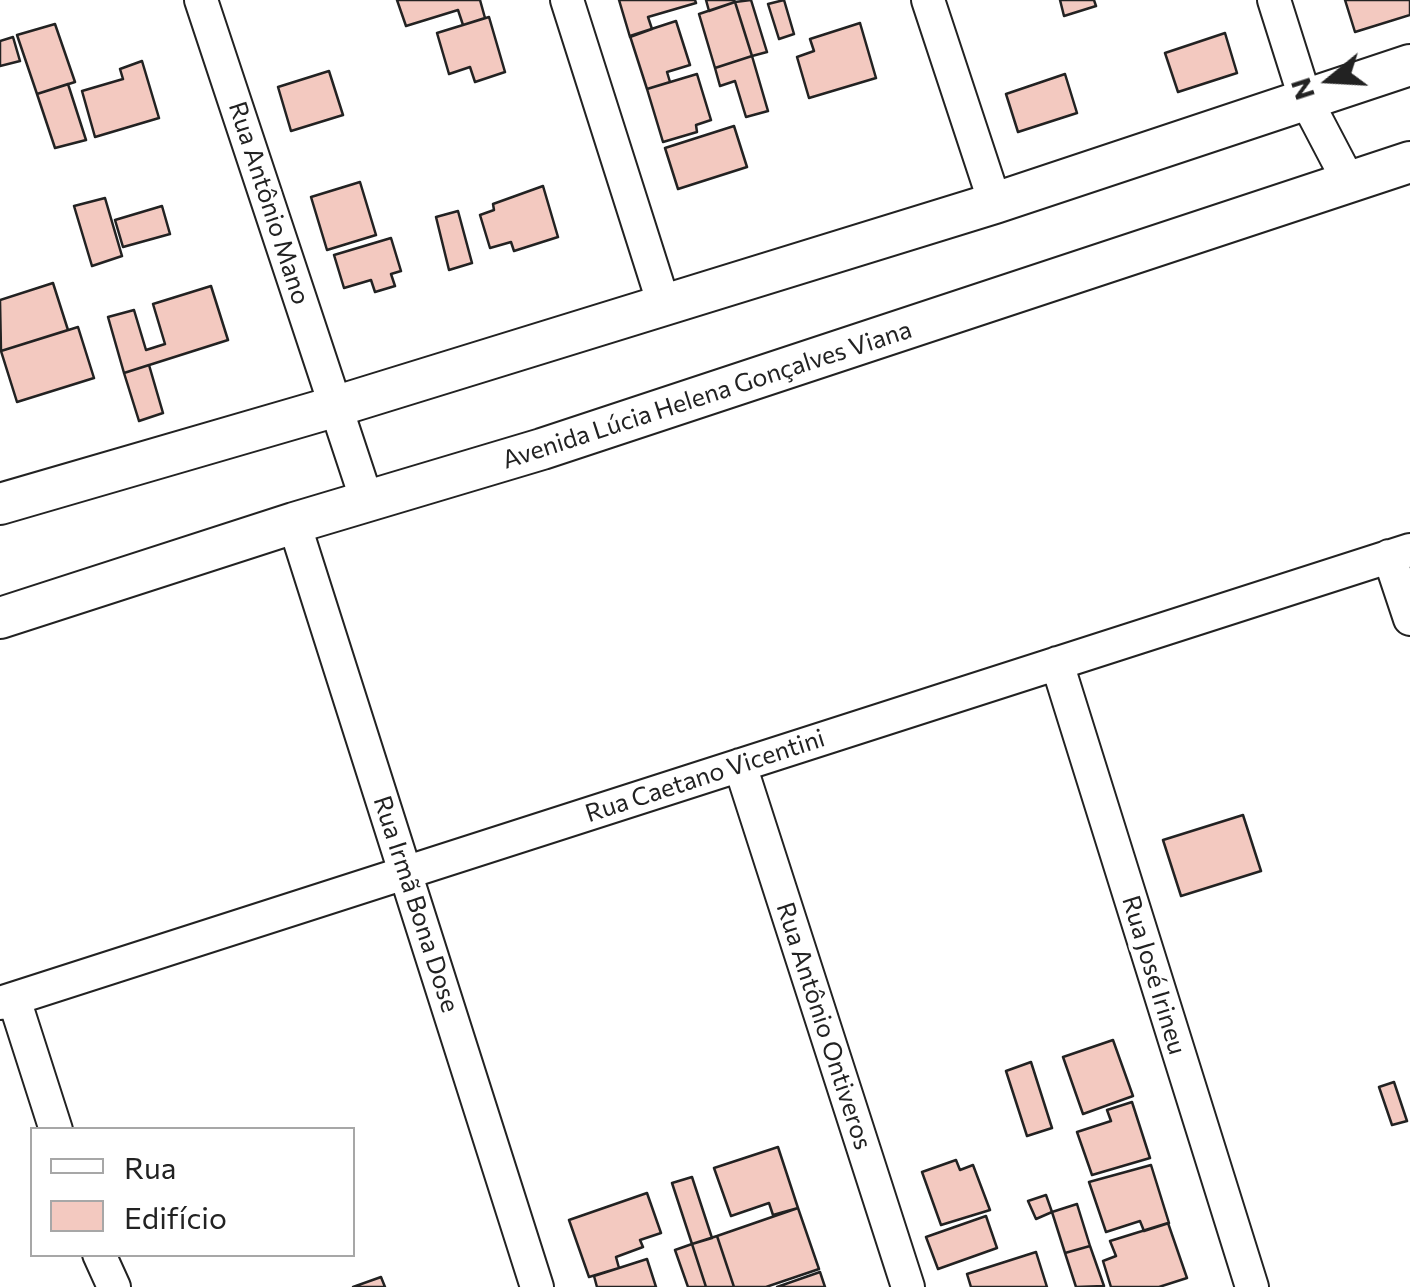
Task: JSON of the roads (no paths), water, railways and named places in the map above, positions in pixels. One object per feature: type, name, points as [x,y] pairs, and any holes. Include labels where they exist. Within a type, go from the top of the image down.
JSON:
[{"type":"street","name":"Rua Antônio Mano","points":[[202,0],[367,500]]},
{"type":"street","points":[[567,0],[664,306]]},
{"type":"street","points":[[928,0],[995,203]]},
{"type":"street","points":[[1274,0],[1305,98],[1348,182]]},
{"type":"street","points":[[0,504],[664,306],[995,203],[1410,66]]},
{"type":"street","name":"Avenida Lúcia Helena Gonçalves Viana","points":[[0,618],[294,522],[630,421],[1410,162]]},
{"type":"street","name":"Rua Irmã Bona Dose","points":[[294,522],[536,1287]]},
{"type":"street","points":[[1400,553],[1410,618]]},
{"type":"street","name":"Rua Caetano Vicentini","points":[[7,1001],[1400,553]]},
{"type":"street","name":"Rua José Irineu","points":[[1057,663],[1252,1287]]},
{"type":"street","name":"Rua Antônio Ontiveros","points":[[740,765],[908,1287]]},
{"type":"street","points":[[7,1001],[55,1127]]},
{"type":"street","points":[[100,1257],[114,1287]]}]
